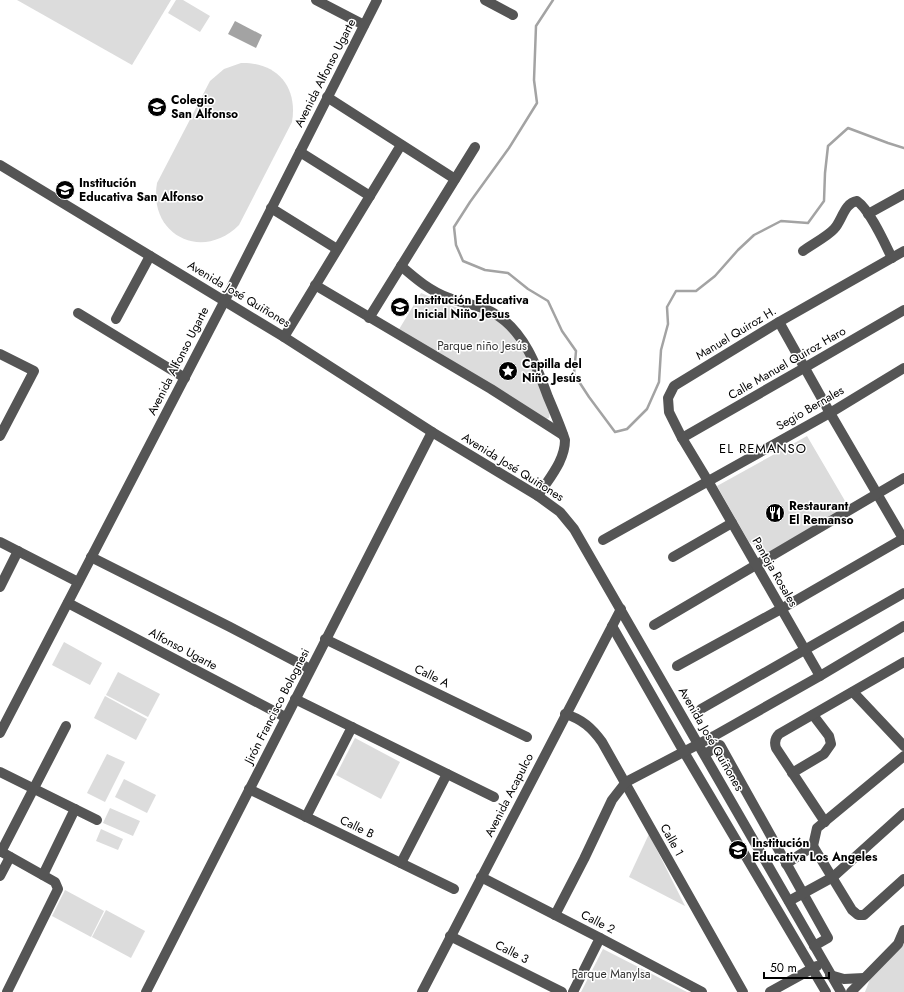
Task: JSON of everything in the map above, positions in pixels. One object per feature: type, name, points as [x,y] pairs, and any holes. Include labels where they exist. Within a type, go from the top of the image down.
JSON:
[{"type":"street","points":[[316,0],[364,25]]},
{"type":"street","name":"Avenida Alfonso Ugarte","points":[[0,733],[184,378],[377,0]]},
{"type":"street","points":[[485,0],[513,15]]},
{"type":"street","points":[[327,97],[455,179]]},
{"type":"street","points":[[284,337],[401,144]]},
{"type":"street","points":[[369,318],[474,147]]},
{"type":"street","points":[[300,152],[370,196]]},
{"type":"street","name":"Avenida José Quiñones","points":[[0,165],[284,337],[432,432],[538,496],[560,512],[574,529],[621,609],[841,992]]},
{"type":"street","points":[[868,214],[904,194]]},
{"type":"street","points":[[803,251],[834,229],[845,211],[853,202],[858,201],[862,204],[868,214],[892,258]]},
{"type":"street","points":[[271,208],[337,249]]},
{"type":"street","name":"Manuel Quiroz H.","points":[[708,481],[682,438],[669,412],[668,398],[674,386],[779,322],[904,251]]},
{"type":"street","points":[[116,319],[150,256]]},
{"type":"street","points":[[401,266],[426,286],[438,293],[484,309],[505,321],[517,334],[535,362],[565,440],[565,450],[562,458],[538,496]]},
{"type":"street","points":[[315,285],[491,389],[563,434]]},
{"type":"street","name":"Calle Manuel Quiroz Haro","points":[[682,438],[904,310]]},
{"type":"street","points":[[78,313],[184,378]]},
{"type":"street","points":[[677,666],[904,539],[804,368],[779,322]]},
{"type":"street","points":[[0,354],[34,371],[0,436]]},
{"type":"street","name":"Segio Bernales","points":[[603,540],[830,413],[904,368]]},
{"type":"street","name":"Jirón Francisco Bolognesi","points":[[146,992],[432,432]]},
{"type":"street","points":[[654,625],[877,492],[904,478]]},
{"type":"street","name":"Pantoja Rosales","points":[[708,481],[820,676]]},
{"type":"street","points":[[673,557],[732,523]]},
{"type":"street","points":[[0,542],[78,582]]},
{"type":"street","points":[[0,587],[18,552]]},
{"type":"street","points":[[91,557],[310,669]]},
{"type":"street","points":[[701,709],[904,593]]},
{"type":"street","name":"Alfonso Ugarte","points":[[68,603],[286,717]]},
{"type":"street","name":"Avenida Acapulco","points":[[422,992],[565,714],[621,609]]},
{"type":"street","points":[[612,626],[684,752],[826,992]]},
{"type":"street","points":[[554,915],[584,859],[612,800],[626,782],[699,744],[820,676],[904,626]]},
{"type":"street","name":"Calle A","points":[[325,639],[527,737]]},
{"type":"street","points":[[825,822],[776,748],[774,744],[776,737],[778,734],[903,665]]},
{"type":"street","points":[[854,692],[904,746]]},
{"type":"street","points":[[295,699],[494,797]]},
{"type":"street","name":"Calle 1","points":[[565,714],[576,717],[587,724],[602,742],[626,782],[743,992]]},
{"type":"street","points":[[792,772],[824,754],[831,744],[829,736],[813,715]]},
{"type":"street","points":[[0,876],[4,853],[66,726]]},
{"type":"street","points":[[306,817],[352,727]]},
{"type":"street","points":[[705,754],[720,745],[828,938],[814,946]]},
{"type":"street","points":[[786,864],[813,846],[817,828],[904,756]]},
{"type":"street","points":[[0,772],[97,820]]},
{"type":"street","points":[[401,863],[447,774]]},
{"type":"street","name":"Calle B","points":[[249,789],[454,889]]},
{"type":"street","points":[[43,875],[75,810]]},
{"type":"street","points":[[789,901],[833,877],[904,813]]},
{"type":"street","points":[[813,846],[852,910],[858,915],[864,915],[904,879]]},
{"type":"street","points":[[765,859],[780,852]]},
{"type":"street","points":[[4,853],[55,882],[58,889],[7,992]]},
{"type":"street","name":"Calle 2","points":[[481,877],[702,992]]},
{"type":"street","points":[[851,992],[898,944],[904,928]]},
{"type":"street","name":"Calle 3","points":[[450,936],[562,992]]},
{"type":"street","points":[[573,992],[600,938]]},
{"type":"street","points":[[770,992],[823,962]]},
{"type":"street","points":[[830,975],[844,979],[864,978]]},
{"type":"street","points":[[860,992],[864,978]]},
{"type":"green space","points":[[17,0],[171,0],[132,65]]},
{"type":"green space","points":[[176,0],[183,0],[210,16],[200,32],[168,13]]},
{"type":"green space","points":[[241,63],[265,67],[275,72],[282,79],[292,98],[292,122],[239,225],[224,236],[209,241],[194,242],[181,237],[169,229],[161,217],[156,201],[157,183],[210,81],[224,69]]},
{"type":"green space","name":"Parque niño Jesús","points":[[421,293],[456,307],[495,318],[508,328],[516,338],[530,362],[550,411],[549,418],[543,420],[398,331]]},
{"type":"green space","points":[[807,436],[848,506],[764,555],[756,546],[749,542],[717,486]]},
{"type":"green space","points":[[64,642],[102,663],[90,685],[52,665]]},
{"type":"green space","points":[[118,672],[160,694],[148,717],[106,695]]},
{"type":"green space","points":[[105,696],[147,719],[136,740],[94,718]]},
{"type":"green space","points":[[355,738],[400,762],[381,799],[336,775]]},
{"type":"green space","points":[[107,754],[125,762],[105,802],[87,793]]},
{"type":"green space","points":[[124,779],[156,795],[147,813],[115,797]]},
{"type":"green space","points":[[110,808],[140,821],[133,836],[103,823]]},
{"type":"green space","points":[[101,829],[123,839],[118,850],[96,841]]},
{"type":"green space","points":[[649,834],[685,906],[629,877]]},
{"type":"green space","points":[[65,890],[104,911],[91,937],[52,916]]},
{"type":"green space","points":[[106,910],[145,931],[131,958],[92,937]]},
{"type":"green space","points":[[904,944],[904,992],[865,992],[870,979],[876,970]]},
{"type":"green space","name":"Parque Manylsa","points":[[603,949],[687,992],[581,992]]},
{"type":"shaded area","points":[[235,21],[262,35],[256,48],[228,34]]},
{"type":"waterway","points":[[553,0],[536,26],[534,80],[537,103],[509,148],[454,227],[456,245],[463,261],[485,270],[508,273],[528,289],[548,301],[562,331],[576,351],[574,374],[615,432],[627,429],[647,409],[659,382],[661,350],[668,324],[667,307],[676,291],[696,291],[715,276],[738,250],[754,235],[781,221],[808,223],[824,201],[828,146],[848,128],[904,148]]},
{"type":"place","name":"Colegio San Alfonso","points":[[157,107]]},
{"type":"place","name":"Institución Educativa San Alfonso","points":[[65,190]]},
{"type":"place","name":"Institución Educativa Inicial Niño Jesus","points":[[400,307]]},
{"type":"place","name":"Capilla del Niño Jesús","points":[[508,371]]},
{"type":"place","name":"Restaurant El Remanso","points":[[775,513]]},
{"type":"place","name":"Institución Educativa Los Angeles","points":[[738,850]]},
{"type":"district","name":"EL REMANSO","points":[[763,448]]}]
